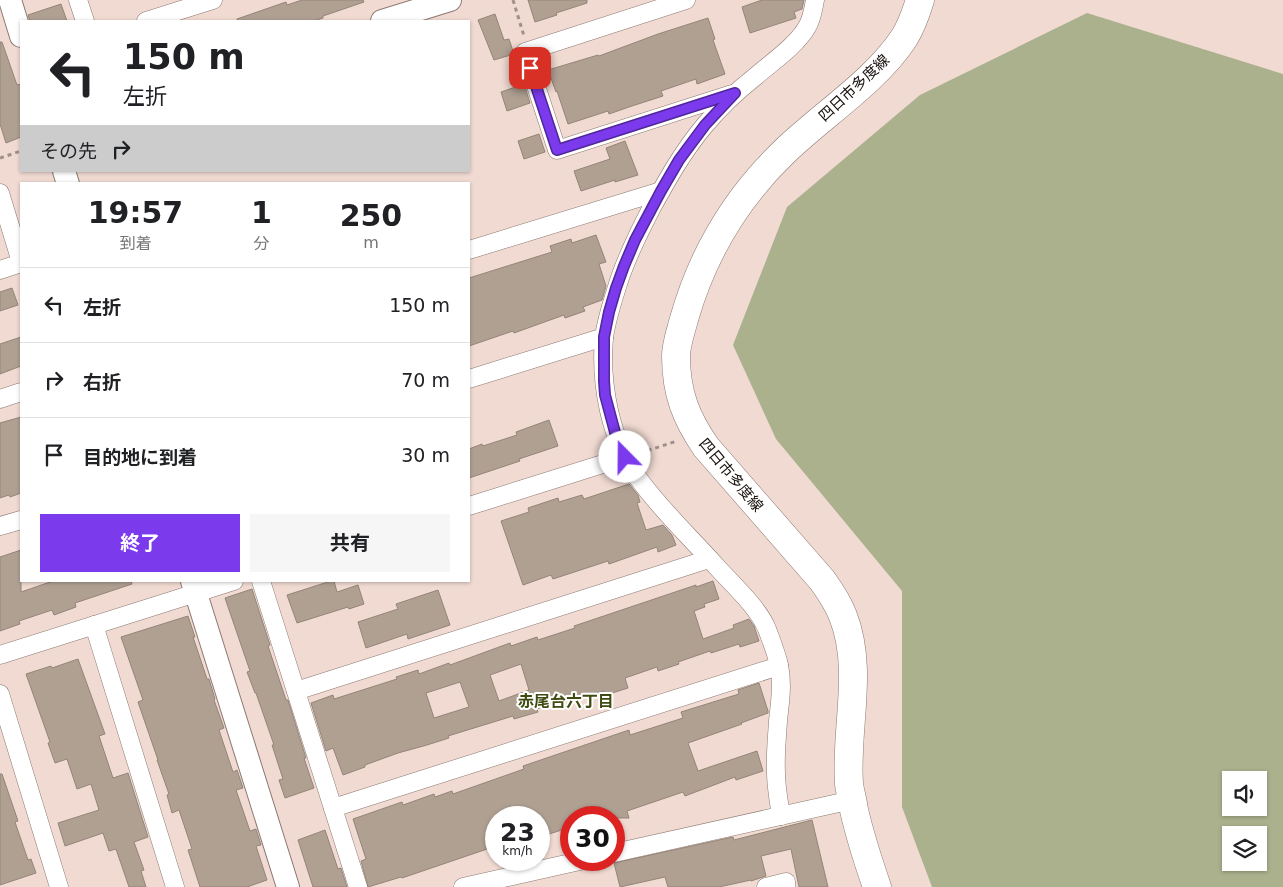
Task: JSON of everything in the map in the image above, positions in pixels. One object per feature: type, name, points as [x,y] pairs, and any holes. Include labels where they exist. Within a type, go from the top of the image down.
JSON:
[{"type":"main road","name":"四日市多度線","points":[[877,887],[864,850],[849,785],[853,680],[849,637],[843,616],[822,580],[706,447],[697,434],[680,397],[676,354],[687,309],[703,266],[718,236],[746,194],[805,132],[869,79],[890,57],[905,37],[920,0]]},
{"type":"street","points":[[10,0],[20,33]]},
{"type":"street","points":[[78,0],[85,20]]},
{"type":"street","points":[[149,20],[213,0]]},
{"type":"street","points":[[385,20],[425,4],[450,0]]},
{"type":"street","points":[[686,0],[524,52],[557,150],[735,93]]},
{"type":"street","points":[[781,816],[776,774],[781,686],[776,654],[766,626],[754,608],[671,519],[637,477],[625,457],[616,436],[605,395],[604,337],[609,312],[624,266],[635,240],[679,160],[705,125],[735,93],[797,40],[806,28],[812,14],[814,0]]},
{"type":"street","points":[[470,250],[661,191]]},
{"type":"street","points":[[0,193],[20,259]]},
{"type":"street","points":[[0,270],[20,262]]},
{"type":"street","points":[[470,379],[604,337]]},
{"type":"street","points":[[0,399],[20,392]]},
{"type":"street","points":[[470,506],[625,457]]},
{"type":"street","points":[[0,526],[20,520]]},
{"type":"street","points":[[296,691],[709,559]]},
{"type":"street","points":[[0,655],[94,626],[194,587],[227,582]]},
{"type":"street","points":[[261,582],[358,887]]},
{"type":"street","points":[[194,587],[288,887]]},
{"type":"street","points":[[94,626],[175,887]]},
{"type":"street","points":[[332,808],[779,666]]},
{"type":"street","points":[[0,694],[59,887]]},
{"type":"street","points":[[625,851],[852,800]]},
{"type":"street","points":[[464,887],[560,865]]},
{"type":"street","points":[[766,887],[786,882],[786,887]]},
{"type":"path","points":[[513,0],[530,50]]},
{"type":"path","points":[[0,158],[20,151]]},
{"type":"path","points":[[625,457],[679,440]]},
{"type":"green space","points":[[1087,13],[1283,74],[1283,887],[932,887],[902,807],[902,591],[776,439],[733,345],[787,207],[920,95]]},
{"type":"building","points":[[302,0],[363,0],[364,2],[323,16],[323,18],[317,20],[237,20],[286,2],[287,5]]},
{"type":"building","points":[[528,0],[587,0],[587,3],[535,22]]},
{"type":"building","points":[[762,0],[804,0],[802,9],[794,12],[796,18],[750,33],[742,7]]},
{"type":"building","points":[[61,4],[67,20],[30,20],[28,15]]},
{"type":"building","points":[[495,14],[504,40],[509,39],[514,54],[494,60],[478,20]]},
{"type":"building","points":[[708,18],[715,39],[713,40],[725,74],[697,84],[696,79],[661,91],[663,96],[609,114],[608,111],[568,124],[548,70],[599,56]]},
{"type":"building","points":[[0,42],[2,42],[17,85],[20,84],[20,137],[6,143],[0,124]]},
{"type":"building","points":[[524,84],[530,103],[507,111],[501,92]]},
{"type":"building","points":[[539,134],[545,152],[524,159],[518,141]]},
{"type":"building","points":[[625,141],[638,175],[581,191],[574,171],[610,159],[606,148]]},
{"type":"building","points":[[596,235],[606,262],[599,264],[606,286],[602,300],[583,307],[585,311],[565,318],[564,315],[514,333],[513,331],[470,346],[470,278],[552,252],[550,246],[571,239],[572,243]]},
{"type":"building","points":[[12,288],[18,305],[0,311],[0,292]]},
{"type":"building","points":[[20,337],[20,366],[0,374],[0,344]]},
{"type":"building","points":[[20,417],[20,493],[0,498],[0,423]]},
{"type":"building","points":[[549,420],[558,446],[470,478],[470,449],[517,435],[516,432]]},
{"type":"building","points":[[629,484],[638,495],[640,502],[637,503],[646,530],[663,525],[672,535],[676,545],[658,552],[657,547],[609,564],[608,561],[553,579],[551,575],[523,585],[501,521],[529,512],[528,508],[558,498],[559,502],[582,495],[584,499]]},
{"type":"building","points":[[20,550],[21,592],[50,582],[131,582],[132,584],[75,603],[76,607],[54,615],[52,610],[19,621],[20,624],[0,631],[0,557]]},
{"type":"building","points":[[713,581],[719,599],[704,604],[705,607],[694,611],[703,639],[734,628],[733,625],[749,619],[754,626],[759,641],[740,647],[739,644],[711,653],[710,651],[658,671],[657,667],[625,678],[628,688],[606,695],[604,691],[573,701],[572,697],[537,709],[538,712],[514,719],[513,716],[448,736],[449,738],[398,753],[343,775],[333,748],[326,751],[311,703],[333,695],[334,699],[397,679],[396,677],[418,670],[419,674],[449,663],[450,665],[510,643],[511,646],[537,637],[538,640],[696,585],[696,587]],"holes":[[[521,664],[529,690],[499,701],[490,675]],[[460,682],[469,707],[434,718],[426,693]]]},
{"type":"building","points":[[328,582],[334,582],[337,592],[358,585],[364,604],[297,623],[287,595]]},
{"type":"building","points":[[252,589],[270,645],[268,646],[286,700],[288,700],[314,788],[285,798],[279,780],[283,779],[272,745],[274,745],[247,672],[250,671],[225,598]]},
{"type":"building","points":[[438,590],[450,625],[408,639],[407,634],[366,648],[358,622],[398,609],[396,604]]},
{"type":"building","points":[[188,616],[195,637],[193,637],[207,679],[209,679],[224,728],[219,730],[233,772],[237,770],[243,788],[236,790],[250,831],[256,829],[261,845],[256,846],[267,880],[247,887],[200,887],[188,850],[192,849],[179,810],[172,813],[167,795],[169,794],[138,702],[143,700],[121,637]]},
{"type":"building","points":[[78,659],[105,734],[99,736],[113,778],[128,773],[148,837],[134,842],[144,870],[141,871],[146,887],[129,887],[116,849],[109,851],[103,833],[65,846],[58,823],[99,810],[91,784],[77,789],[67,759],[55,763],[48,743],[50,742],[26,674]]},
{"type":"building","points":[[759,683],[768,713],[688,743],[698,771],[757,751],[763,771],[736,780],[735,777],[685,796],[683,792],[627,811],[629,818],[625,818],[625,806],[560,806],[560,831],[550,834],[550,806],[485,806],[485,850],[402,878],[368,887],[361,861],[366,859],[353,819],[402,802],[403,805],[434,794],[435,797],[452,791],[453,794],[524,769],[523,766],[629,730],[630,735],[683,718],[681,712],[739,694],[738,690]]},
{"type":"building","points":[[0,774],[2,774],[18,821],[15,822],[28,860],[31,859],[36,873],[0,885]]},
{"type":"building","points":[[812,820],[828,887],[799,887],[791,849],[761,856],[766,876],[751,881],[719,887],[668,887],[665,877],[620,887],[616,871],[625,871],[625,861],[733,837],[734,840]]},
{"type":"building","points":[[325,830],[338,869],[341,868],[347,887],[313,887],[298,840]]},
{"type":"district","name":"赤尾台六丁目","points":[[566,701]]},
{"type":"route","points":[[530,68],[557,150],[735,93],[705,125],[679,160],[635,240],[616,288],[604,337],[604,381],[605,395],[616,436],[625,457]]}]
